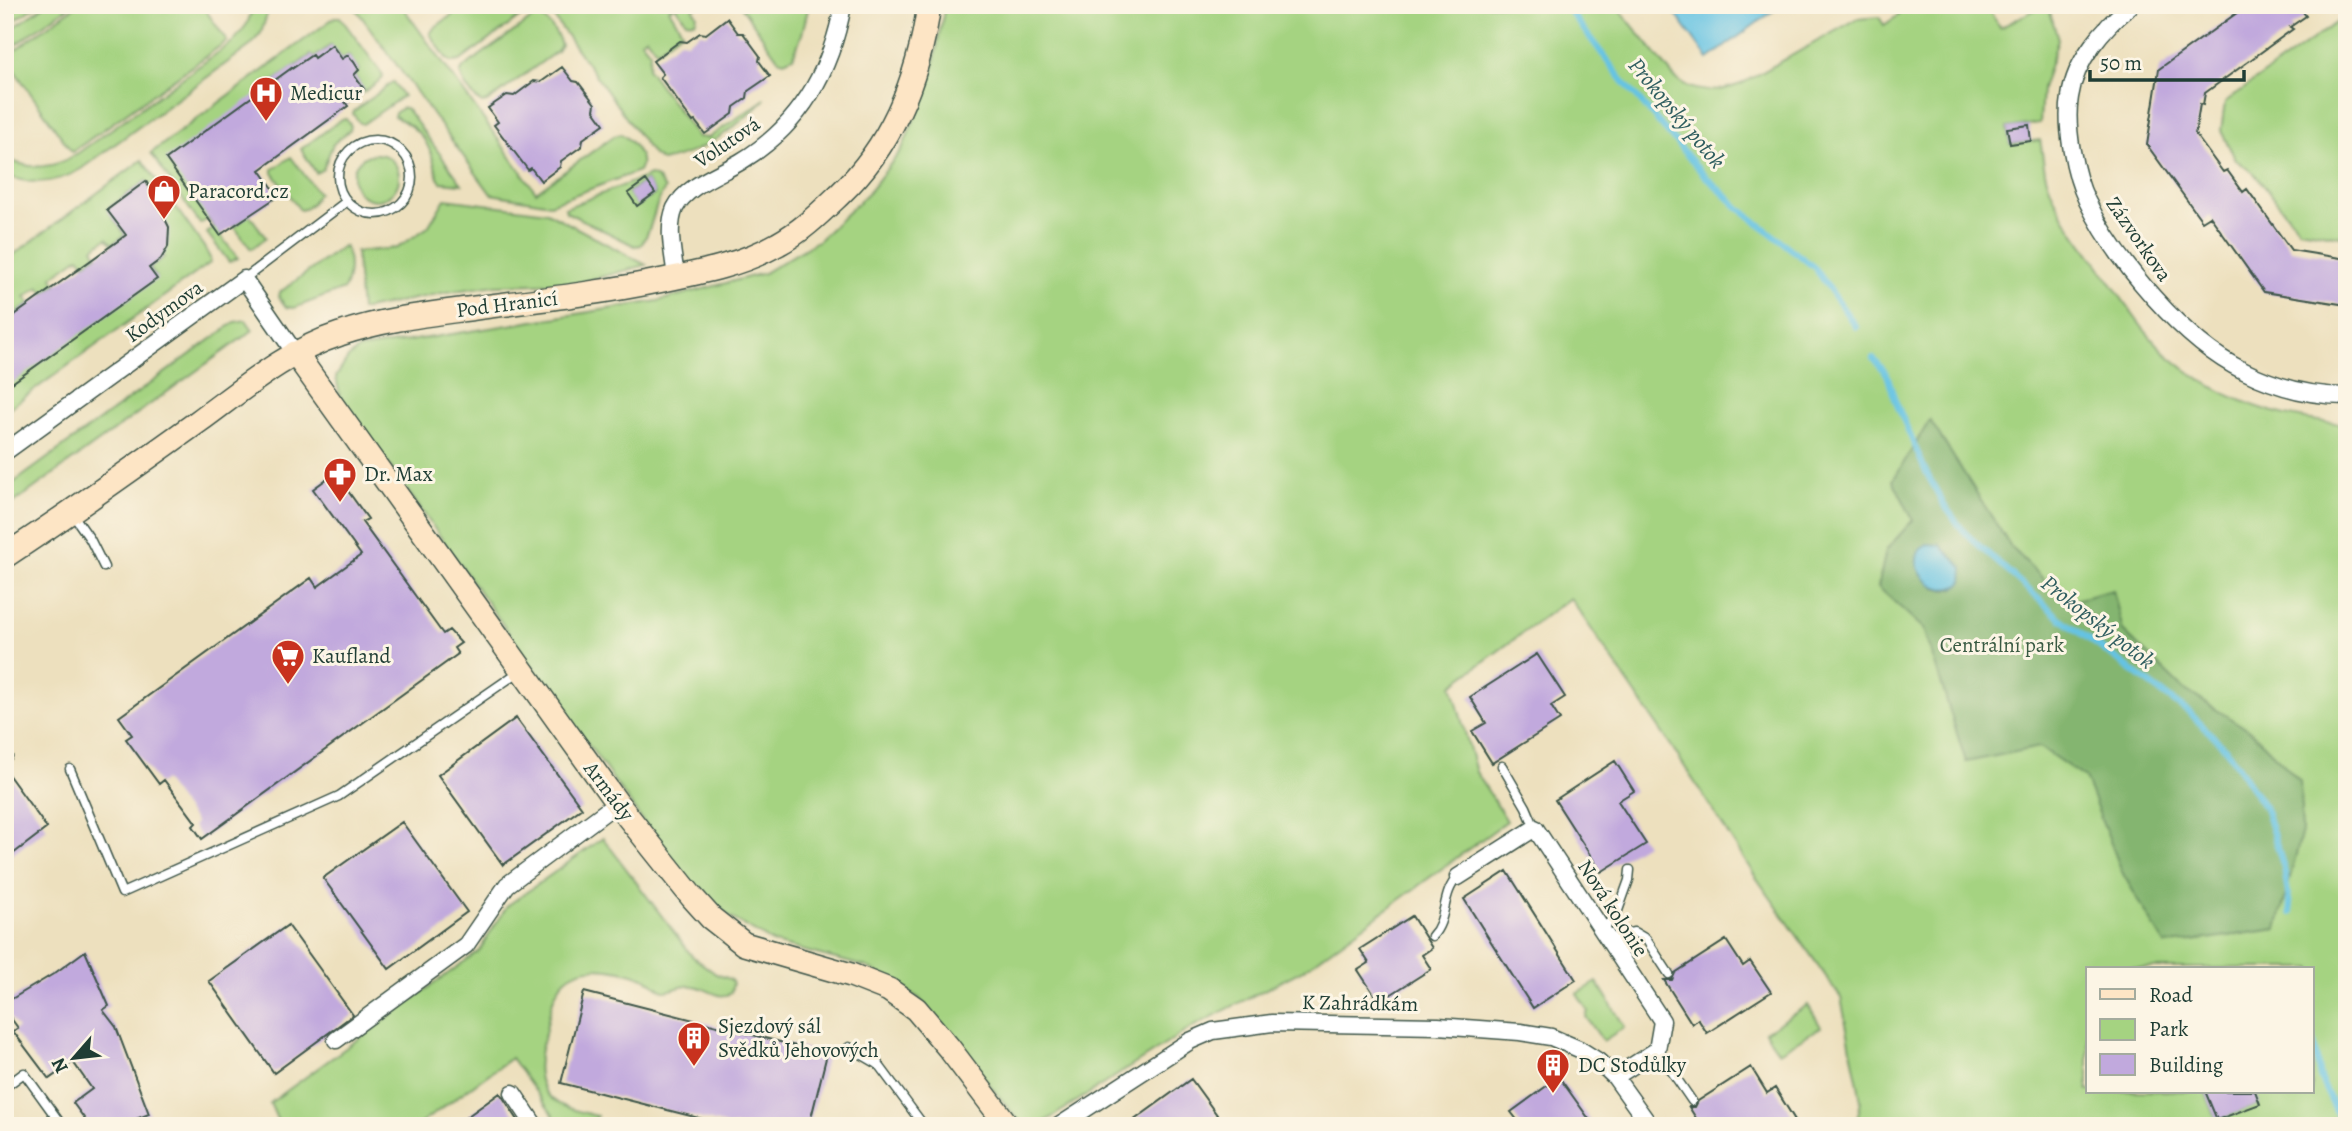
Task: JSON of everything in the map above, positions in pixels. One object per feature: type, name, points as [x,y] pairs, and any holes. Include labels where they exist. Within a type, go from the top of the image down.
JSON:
[{"type":"street","name":"Volutová","points":[[676,278],[671,229],[676,207],[696,187],[762,149],[793,119],[813,92],[829,60],[843,5]]},
{"type":"street","name":"Pod Hranicí","points":[[5,556],[295,353],[339,334],[429,314],[607,292],[676,278],[727,266],[777,244],[800,230],[846,188],[870,162],[888,135],[903,106],[917,68],[929,5]]},
{"type":"street","name":"Zázvorkova","points":[[2131,5],[2112,20],[2090,48],[2074,80],[2069,98],[2071,146],[2087,201],[2110,240],[2156,300],[2205,347],[2243,371],[2274,384],[2301,392],[2347,396]]},
{"type":"street","points":[[244,279],[295,353]]},
{"type":"street","name":"Kodymova","points":[[5,452],[244,279]]},
{"type":"street","name":"Armády","points":[[295,353],[617,803],[711,918],[744,944],[852,975],[888,990],[916,1009],[950,1048],[1008,1126]]},
{"type":"street","points":[[336,1040],[466,945],[507,885],[617,803]]},
{"type":"street","points":[[1458,877],[1535,828]]},
{"type":"street","name":"Nová kolonie","points":[[1535,828],[1662,1021],[1657,1050]]},
{"type":"street","name":"K Zahrádkám","points":[[1059,1126],[1190,1041],[1213,1031],[1272,1023],[1437,1026],[1550,1037],[1579,1049],[1598,1061],[1615,1077],[1650,1126]]},
{"type":"street","points":[[1615,1077],[1657,1050]]},
{"type":"street","points":[[513,1093],[535,1126]]},
{"type":"lane","points":[[372,140],[394,145],[403,153],[410,164],[412,176],[404,201],[382,214],[369,214],[347,201],[341,191],[339,169],[343,158],[351,149],[372,140]]},
{"type":"lane","name":"Kodymova","points":[[244,279],[347,201]]},
{"type":"lane","points":[[71,512],[104,566]]},
{"type":"lane","points":[[70,769],[122,892],[339,796],[522,670]]},
{"type":"lane","points":[[1502,766],[1535,828]]},
{"type":"lane","points":[[1630,870],[1615,919],[1606,935],[1634,932],[1646,939],[1669,974]]},
{"type":"lane","points":[[1432,936],[1438,930],[1449,885],[1458,877]]},
{"type":"lane","points":[[849,1047],[878,1064],[924,1126]]},
{"type":"lane","points":[[1657,1050],[1692,1101]]},
{"type":"lane","points":[[5,1087],[24,1073],[58,1120]]},
{"type":"green space","points":[[5,5],[37,5],[5,27]]},
{"type":"green space","points":[[45,5],[71,5],[5,52],[5,34]]},
{"type":"green space","points":[[77,5],[202,5],[227,41],[72,152],[5,57]]},
{"type":"green space","points":[[254,5],[270,5],[261,33],[250,46],[81,169],[62,178],[44,182],[25,181],[5,175],[5,158],[24,165],[42,166],[60,162],[78,153],[234,41],[247,24]]},
{"type":"green space","points":[[353,5],[401,5],[536,192],[614,136],[621,134],[634,145],[640,155],[639,171],[550,204],[491,194]]},
{"type":"green space","points":[[466,5],[531,5],[528,11],[460,61],[452,62],[430,34],[434,28]]},
{"type":"green space","points":[[545,5],[699,5],[693,9],[697,15],[695,22],[686,21],[675,6],[669,9],[682,31],[658,50],[646,37],[641,41],[650,52],[648,69],[698,137],[708,138],[765,99],[719,138],[692,152],[662,161],[653,155]]},
{"type":"green space","points":[[740,5],[809,5],[793,57],[784,61],[778,59]]},
{"type":"green space","name":"Centrální park","points":[[945,5],[1616,5],[1674,77],[1690,87],[1706,91],[1741,84],[1857,19],[1879,17],[1884,25],[1899,15],[1893,5],[1986,5],[2000,28],[2048,5],[2058,39],[2042,89],[2040,123],[2007,128],[2010,144],[2040,140],[2046,177],[2066,220],[2136,319],[2170,357],[2210,385],[2253,405],[2299,418],[2347,424],[2347,1126],[1856,1126],[1861,1100],[1841,998],[1753,873],[1672,747],[1570,598],[1452,685],[1476,772],[1507,821],[1303,970],[1194,1026],[1038,1126],[1023,1126],[919,998],[867,967],[774,943],[730,917],[682,876],[340,396],[336,377],[348,358],[359,349],[658,301],[764,273],[819,240],[868,193],[902,149],[931,79]]},
{"type":"green space","points":[[540,16],[558,37],[561,45],[557,51],[482,103],[468,90],[461,77],[460,73],[464,67],[533,18]]},
{"type":"green space","points":[[335,17],[340,17],[383,75],[382,79],[347,104],[345,102],[363,89],[354,75],[359,70],[348,55],[342,59],[331,45],[314,58],[311,55],[257,93],[220,235],[238,258],[229,262],[207,233],[214,228],[208,219],[200,224],[151,153]]},
{"type":"green space","points":[[2340,20],[2347,29],[2347,237],[2299,229],[2253,172],[2236,160],[2221,131],[2225,102]]},
{"type":"green space","points":[[393,82],[403,96],[363,124],[360,123],[353,114],[354,111]]},
{"type":"green space","points":[[402,108],[406,108],[462,184],[441,182],[425,141],[413,128],[394,116]]},
{"type":"green space","points":[[342,119],[346,119],[351,126],[350,130],[333,144],[323,169],[316,173],[301,149]]},
{"type":"green space","points":[[376,154],[393,160],[399,177],[393,194],[376,200],[359,194],[353,177],[359,160]]},
{"type":"green space","points":[[291,157],[318,193],[309,206],[300,210],[273,173],[273,169]]},
{"type":"green space","points":[[142,160],[204,247],[210,263],[5,411],[5,387],[156,277],[150,268],[164,257],[148,202],[154,197],[146,181],[107,209],[125,235],[112,244],[107,238],[93,248],[97,255],[85,264],[79,257],[52,277],[57,284],[44,293],[39,287],[25,297],[30,304],[5,321],[5,261]]},
{"type":"green space","points":[[650,175],[657,178],[665,189],[641,245],[635,246],[566,212],[565,208]],"holes":[[[646,180],[655,194],[638,206],[628,193]]]},
{"type":"green space","points":[[445,199],[547,212],[646,265],[578,283],[496,285],[361,310],[356,252],[397,248],[428,227]]},
{"type":"green space","points":[[249,214],[266,238],[251,249],[233,225],[237,225]]},
{"type":"green space","points":[[344,246],[349,267],[344,289],[294,308],[286,307],[279,297],[280,292]]},
{"type":"green space","points":[[246,320],[253,330],[5,509],[5,489],[235,322]]},
{"type":"green space","name":"Centrální park","points":[[1930,420],[2011,547],[2067,602],[2113,590],[2123,631],[2182,688],[2252,732],[2300,781],[2302,831],[2277,929],[2165,945],[2123,874],[2085,778],[2040,747],[1966,762],[1924,629],[1878,587],[1886,550],[1913,520],[1893,480]],"holes":[[[1940,545],[1963,568],[1955,588],[1946,590],[1935,587]]]},
{"type":"green space","points":[[603,838],[692,956],[733,983],[731,993],[726,995],[717,995],[689,986],[664,991],[647,979],[623,971],[597,968],[573,974],[563,982],[551,1008],[540,1056],[539,1077],[545,1091],[555,1101],[568,1108],[597,1116],[593,1126],[561,1126],[511,1058],[417,1126],[280,1126],[270,1103],[479,951],[507,906]]},
{"type":"green space","points":[[1597,982],[1625,1027],[1603,1041],[1586,1017],[1588,1011],[1577,994]]},
{"type":"green space","points":[[1808,1005],[1821,1027],[1779,1052],[1765,1032]]},
{"type":"water","points":[[1669,5],[1781,5],[1708,59]]},
{"type":"water","points":[[1927,544],[1940,545],[1963,568],[1962,583],[1952,588],[1941,588],[1924,577],[1917,560],[1919,551]]},
{"type":"building","points":[[2248,5],[2298,5],[2306,16],[2290,27],[2293,29],[2205,93],[2203,105],[2200,104],[2195,134],[2223,172],[2227,170],[2243,192],[2247,189],[2291,250],[2347,259],[2347,305],[2264,292],[2210,216],[2202,221],[2147,145],[2159,69]]},
{"type":"building","points":[[727,18],[738,33],[743,33],[760,56],[759,61],[770,76],[748,91],[747,98],[734,107],[733,114],[705,134],[660,77],[663,74],[653,61],[680,41],[687,42],[700,33],[706,34]]},
{"type":"building","points":[[332,45],[342,59],[348,55],[354,62],[359,70],[354,75],[364,89],[345,102],[348,106],[260,170],[277,194],[274,199],[220,235],[166,159],[293,67],[312,55],[314,58]]},
{"type":"building","points":[[562,67],[595,104],[594,110],[604,124],[583,139],[582,146],[561,161],[560,167],[541,181],[531,168],[528,170],[494,125],[498,122],[488,108],[507,95],[514,96],[534,81],[541,82]]},
{"type":"building","points":[[2029,125],[2031,141],[2010,144],[2007,128]]},
{"type":"building","points":[[646,180],[655,193],[637,206],[628,193]]},
{"type":"building","points":[[146,181],[169,227],[168,247],[161,259],[149,268],[157,279],[5,388],[5,322],[126,235],[107,210]]},
{"type":"building","name":"Kaufland","points":[[335,473],[368,519],[362,522],[443,634],[449,630],[461,643],[454,648],[458,654],[202,839],[193,826],[196,823],[164,780],[159,784],[126,739],[132,735],[119,717],[311,578],[317,587],[361,555],[313,489]]},
{"type":"building","points":[[1537,654],[1565,697],[1551,706],[1560,720],[1492,763],[1472,731],[1486,723],[1470,697]]},
{"type":"building","points":[[516,718],[582,808],[503,865],[438,775]]},
{"type":"building","points":[[1615,761],[1634,791],[1618,801],[1646,844],[1601,872],[1555,800]]},
{"type":"building","points":[[5,770],[47,828],[5,860]]},
{"type":"building","points":[[402,822],[467,912],[389,969],[323,878]]},
{"type":"building","points":[[1507,871],[1576,980],[1533,1008],[1464,899]]},
{"type":"building","points":[[1412,916],[1432,948],[1422,955],[1431,969],[1379,1002],[1358,970],[1369,963],[1360,949]]},
{"type":"building","points":[[288,925],[353,1015],[274,1073],[209,981]]},
{"type":"building","points":[[1726,940],[1743,966],[1750,961],[1771,992],[1707,1033],[1698,1019],[1692,1024],[1664,980],[1672,980],[1675,973]]},
{"type":"building","points":[[85,951],[109,1006],[103,1010],[116,1027],[149,1114],[118,1126],[90,1126],[73,1103],[92,1089],[73,1062],[49,1079],[13,1031],[18,1028],[5,1010],[5,1003]]},
{"type":"building","name":"Sjezdový sál Svědků Jehovových","points":[[584,992],[827,1054],[809,1126],[730,1126],[561,1083]]},
{"type":"building","points":[[1751,1067],[1767,1093],[1775,1088],[1795,1120],[1786,1126],[1701,1126],[1689,1107],[1695,1107],[1698,1101]]},
{"type":"building","name":"DC Stodůlky","points":[[1559,1077],[1594,1126],[1522,1126],[1511,1112]]},
{"type":"building","points":[[1191,1079],[1217,1115],[1215,1117],[1221,1126],[1126,1126]]},
{"type":"building","points":[[2205,1092],[2255,1092],[2260,1104],[2217,1120]]},
{"type":"building","points":[[500,1093],[522,1126],[454,1126]]},
{"type":"waterway","name":"Prokopský potok","points":[[1565,5],[1623,81],[1704,175],[1739,208],[1815,268],[1856,327]]},
{"type":"waterway","name":"Prokopský potok","points":[[1873,358],[1887,374],[1895,400],[1925,470],[1944,505],[1965,533],[2060,618],[2191,714],[2226,749],[2265,808],[2284,868],[2291,913]]},
{"type":"waterway","name":"Prokopský potok","points":[[2314,1043],[2320,1078],[2343,1126]]},
{"type":"place","name":"Medicur","points":[[266,123]]},
{"type":"place","name":"Paracord.cz","points":[[164,221]]},
{"type":"place","name":"Dr. Max","points":[[340,504]]},
{"type":"place","name":"Kaufland","points":[[288,686]]},
{"type":"place","name":"Sjezdový sál Svědků Jehovových","points":[[694,1068]]},
{"type":"place","name":"DC Stodůlky","points":[[1553,1095]]}]
